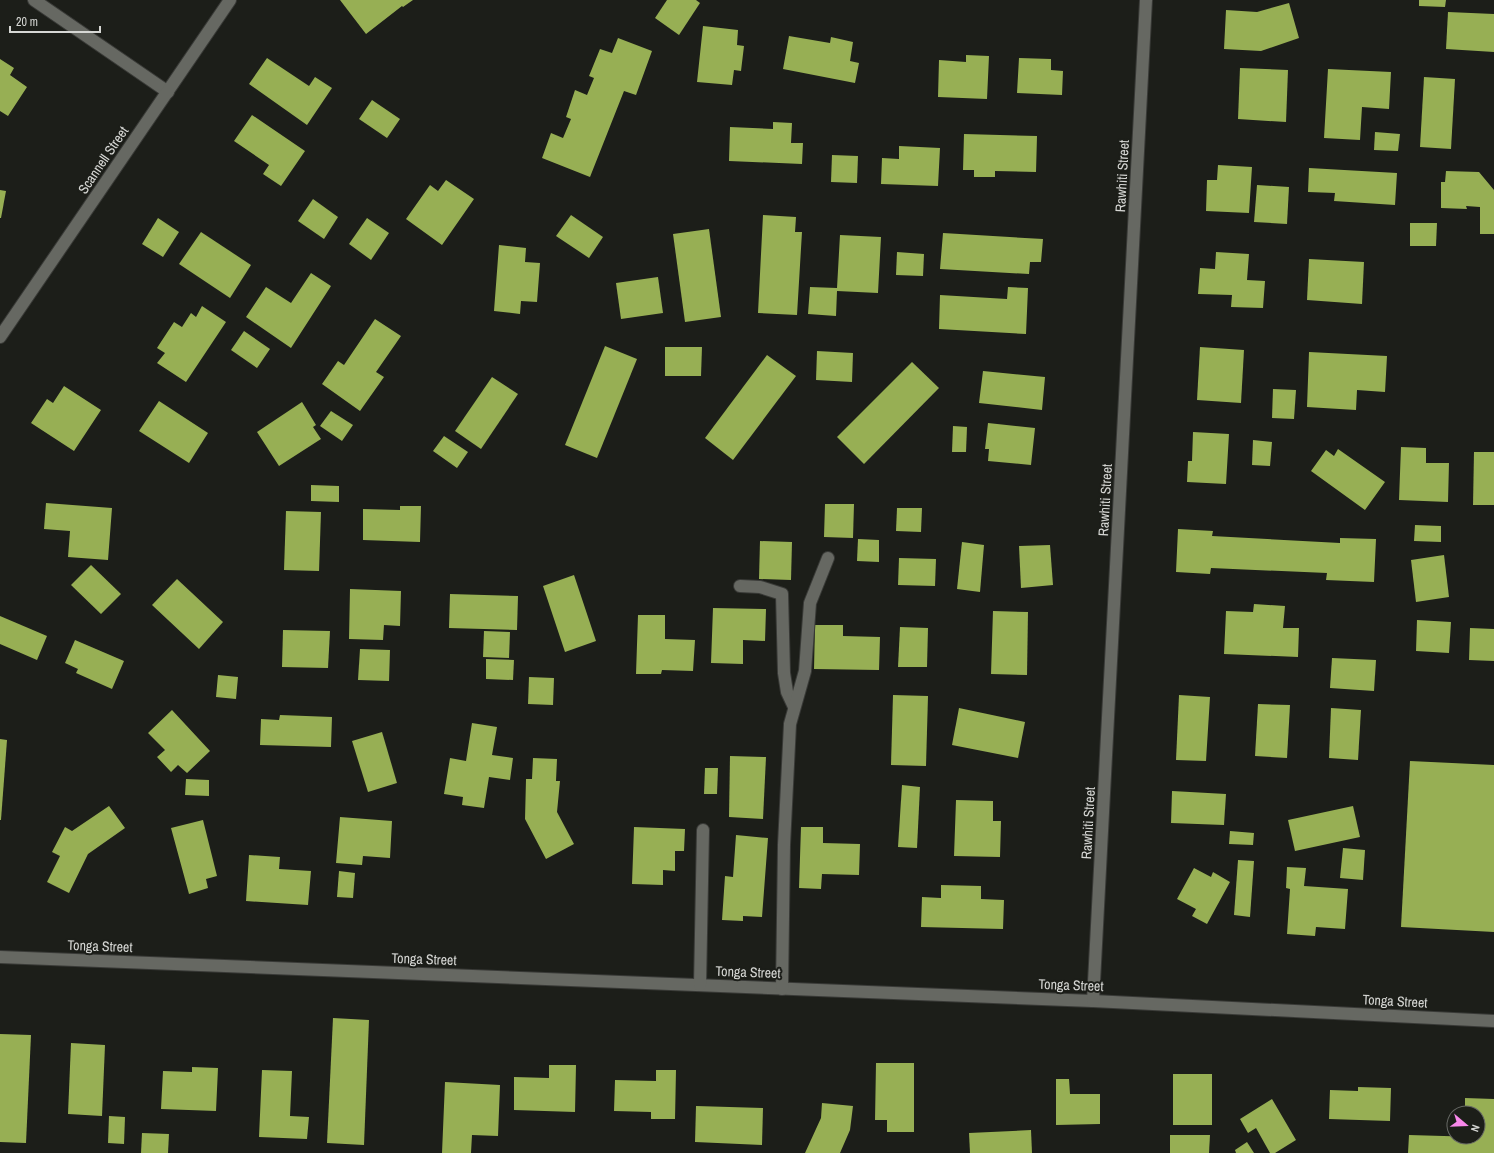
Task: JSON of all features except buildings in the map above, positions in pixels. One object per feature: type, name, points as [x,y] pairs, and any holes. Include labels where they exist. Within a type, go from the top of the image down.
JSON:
[{"type":"street","points":[[34,0],[168,92]]},
{"type":"street","name":"Scannell Street","points":[[0,336],[230,0]]},
{"type":"street","name":"Rawhiti Street","points":[[1093,1001],[1146,0]]},
{"type":"street","points":[[782,989],[784,845],[790,724],[805,671],[810,603],[828,558]]},
{"type":"street","points":[[740,586],[760,587],[782,594],[784,673],[787,692],[794,707]]},
{"type":"street","points":[[700,986],[703,830]]},
{"type":"street","name":"Tonga Street","points":[[0,957],[1093,1001],[1494,1021]]}]
